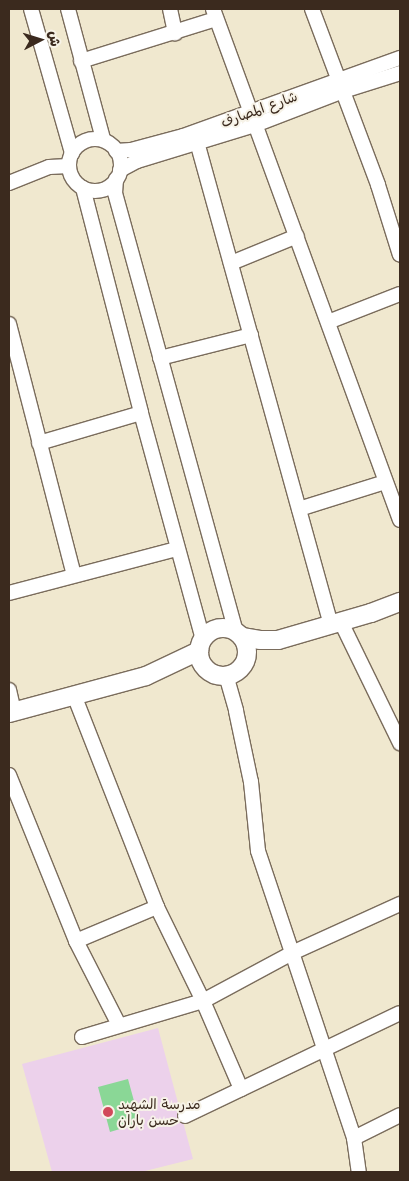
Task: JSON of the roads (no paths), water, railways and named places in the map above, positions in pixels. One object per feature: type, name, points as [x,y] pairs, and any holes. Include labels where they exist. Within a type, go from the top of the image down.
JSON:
[{"type":"street","points":[[31,9],[70,159],[73,179],[83,188],[90,190],[105,189],[118,174],[138,161],[196,142],[341,85],[400,58]]},
{"type":"street","points":[[68,9],[103,140],[116,151],[120,160],[115,193],[239,634],[247,653],[245,662]]},
{"type":"street","points":[[170,9],[175,33]]},
{"type":"street","points":[[312,9],[341,85],[400,255]]},
{"type":"street","points":[[81,61],[175,33],[215,14],[400,520]]},
{"type":"street","points":[[341,85],[400,73]]},
{"type":"street","name":"شارع المصارف","points":[[116,151],[131,150],[253,119]]},
{"type":"street","points":[[9,183],[70,159],[87,140],[103,140]]},
{"type":"street","points":[[196,142],[299,509],[336,624],[400,743]]},
{"type":"street","points":[[83,188],[177,549],[201,645],[204,666],[218,674],[236,711],[251,782],[258,851],[354,1138],[359,1172]]},
{"type":"street","points":[[231,263],[297,236]]},
{"type":"street","points":[[328,322],[400,294]]},
{"type":"street","points":[[9,324],[74,576]]},
{"type":"street","points":[[160,358],[251,335]]},
{"type":"street","points":[[39,443],[141,413]]},
{"type":"street","points":[[299,509],[385,482]]},
{"type":"street","points":[[9,593],[177,549]]},
{"type":"street","points":[[146,676],[201,645],[218,628],[227,628],[239,634],[269,640],[296,636],[400,602]]},
{"type":"street","points":[[9,690],[11,712],[146,676],[188,671],[218,674],[240,668],[245,662],[296,636]]},
{"type":"street","points":[[74,695],[157,907],[203,1001],[241,1089]]},
{"type":"street","points":[[9,775],[76,941],[120,1025]]},
{"type":"street","points":[[82,1037],[203,1001],[292,953],[400,904]]},
{"type":"street","points":[[76,941],[157,907]]},
{"type":"street","points":[[184,1116],[400,1013]]},
{"type":"street","points":[[354,1138],[400,1115]]},
{"type":"place","name":"مدرسة الشهيد حسن باران","points":[[108,1112]]}]
